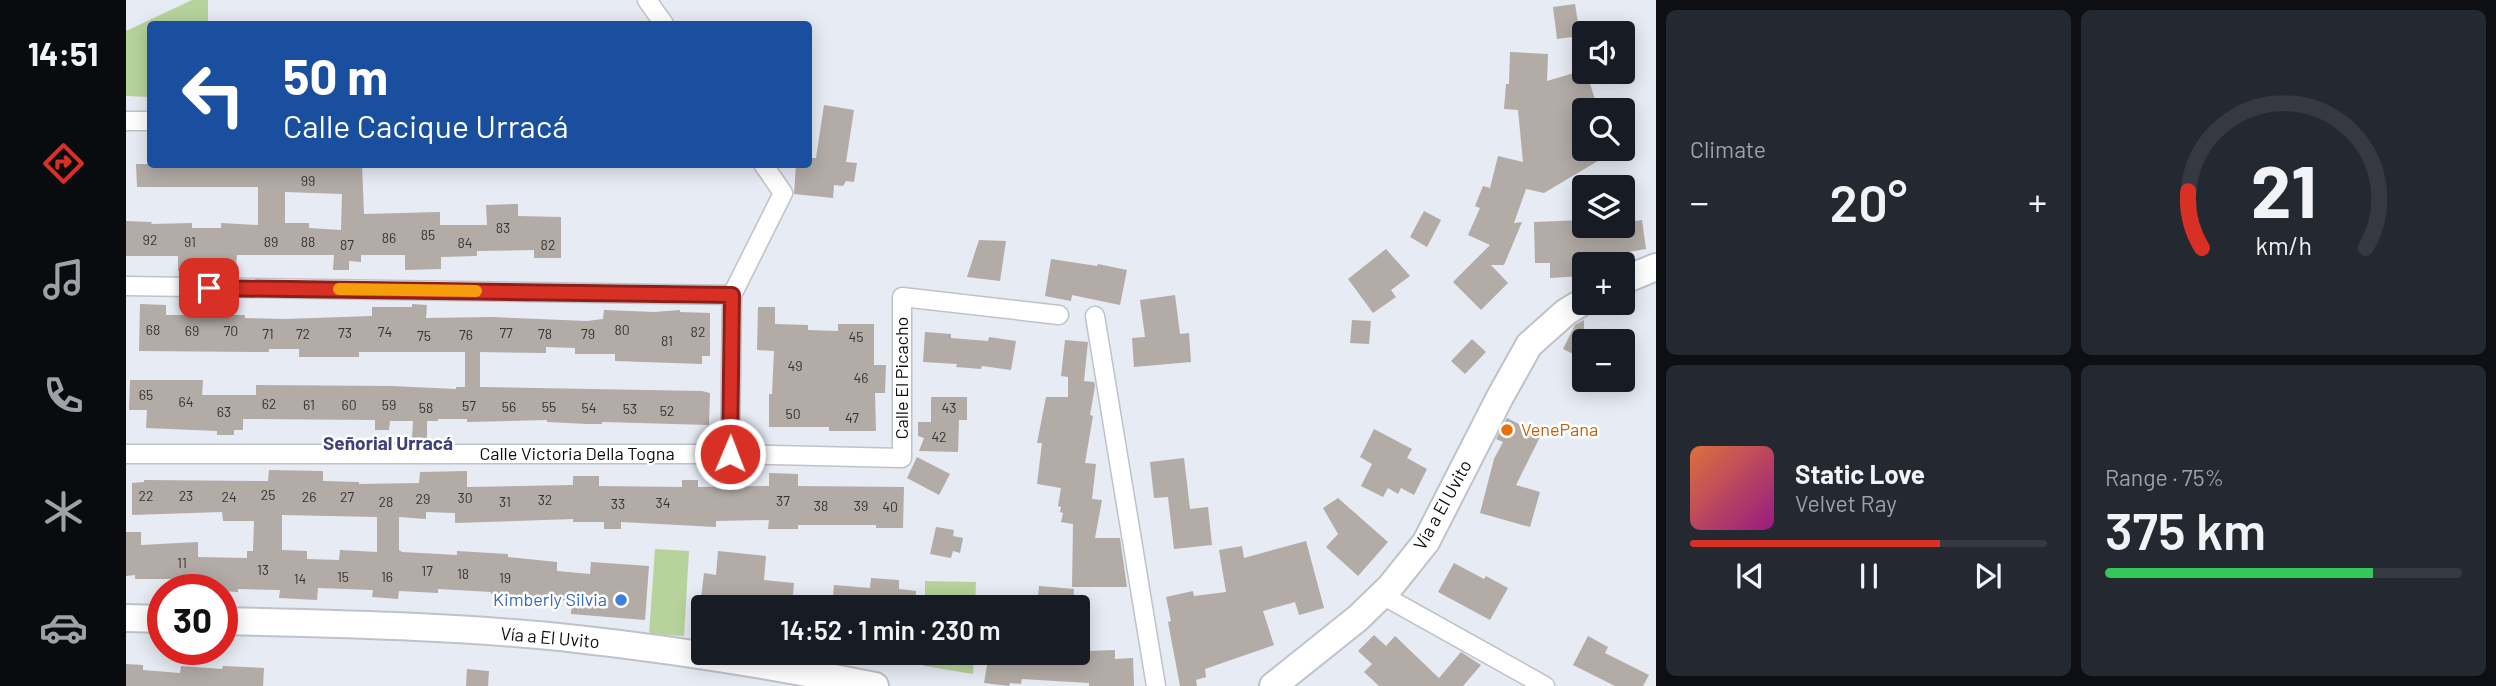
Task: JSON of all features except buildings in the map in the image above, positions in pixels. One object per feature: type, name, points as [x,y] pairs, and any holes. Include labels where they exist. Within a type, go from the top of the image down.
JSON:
[{"type":"street","points":[[647,0],[662,21]]},
{"type":"street","points":[[126,121],[147,121]]},
{"type":"street","points":[[730,454],[732,295],[783,193],[766,168]]},
{"type":"street","points":[[1635,276],[1656,267]]},
{"type":"street","points":[[126,286],[732,295]]},
{"type":"street","name":"Calle El Picacho","points":[[902,458],[902,297],[1059,315]]},
{"type":"street","name":"Vía a El Uvito","points":[[1273,686],[1358,618],[1382,595],[1426,542],[1500,397],[1530,345],[1572,308]]},
{"type":"street","points":[[1095,316],[1156,686]]},
{"type":"street","name":"Calle Victoria Della Togna","points":[[126,454],[730,454],[902,458]]},
{"type":"street","points":[[1382,595],[1545,686]]},
{"type":"street","points":[[126,618],[147,619]]},
{"type":"street","name":"Vía a El Uvito","points":[[238,622],[348,625],[576,639],[794,670],[875,686]]},
{"type":"green space","points":[[192,0],[208,0],[208,21],[147,21]]},
{"type":"green space","points":[[147,21],[147,97],[126,96],[126,31]]},
{"type":"green space","points":[[655,549],[689,551],[684,636],[649,634]]},
{"type":"green space","points":[[925,581],[976,582],[975,595],[925,595]]},
{"type":"green space","points":[[973,665],[973,674],[924,666]]},
{"type":"slow traffic","points":[[339,289],[476,291]]},
{"type":"place","name":"VenePana","points":[[1507,430]]},
{"type":"place","name":"Kimberly Silvia","points":[[621,600]]},
{"type":"district","name":"Señorial Urracá","points":[[388,443]]},
{"type":"route","points":[[209,288],[732,295],[730,454]]}]
